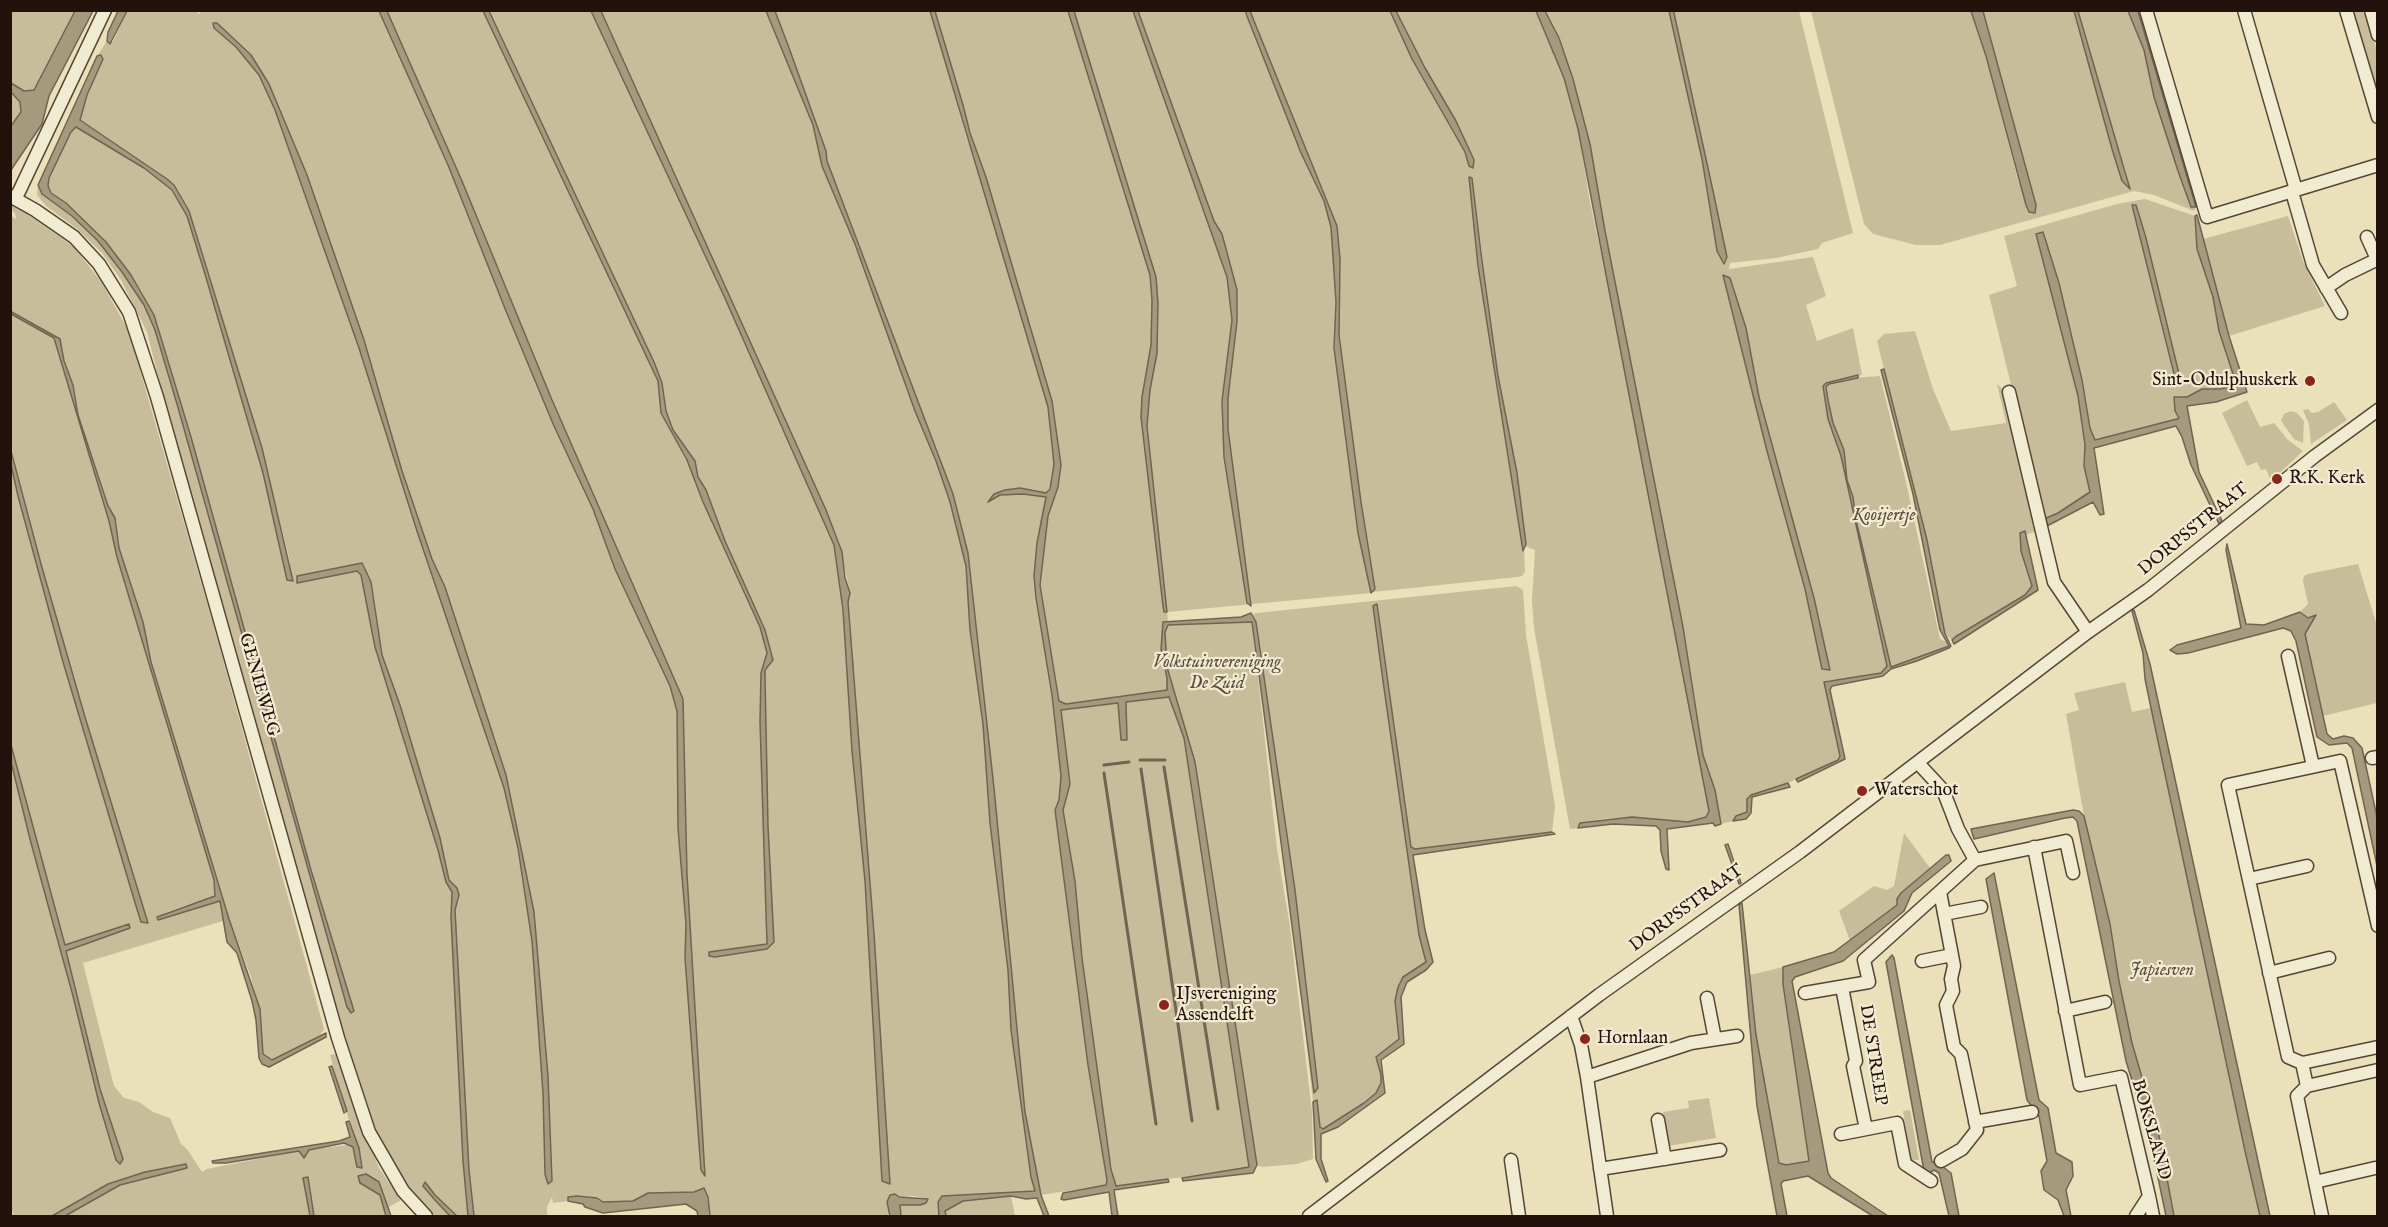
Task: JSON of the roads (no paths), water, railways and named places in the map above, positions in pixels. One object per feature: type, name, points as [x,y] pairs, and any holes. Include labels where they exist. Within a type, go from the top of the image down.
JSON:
[{"type":"street","points":[[13,197],[105,10]]},
{"type":"street","points":[[2146,10],[2207,217],[2378,165]]},
{"type":"street","points":[[2244,10],[2313,265],[2341,313]]},
{"type":"street","points":[[2346,10],[2378,117]]},
{"type":"street","points":[[2371,10],[2378,35]]},
{"type":"street","name":"GENIEWEG","points":[[13,197],[74,237],[99,264],[129,312],[160,408],[338,1038],[369,1132],[403,1191],[426,1216]]},
{"type":"street","points":[[2326,288],[2345,275],[2377,259],[2367,237]]},
{"type":"street","points":[[2010,392],[2054,582],[2088,632]]},
{"type":"street","name":"DORPSSTRAAT","points":[[1309,1216],[1571,1016],[1918,763],[2088,632],[2148,590],[2315,456],[2378,410]]},
{"type":"street","points":[[2288,656],[2313,766]]},
{"type":"street","points":[[2378,926],[2340,761],[2228,785],[2288,1057],[2302,1063],[2378,1047]]},
{"type":"street","points":[[1918,763],[1943,790],[1958,830],[1975,860]]},
{"type":"street","points":[[1941,1161],[1962,1149],[1977,1130],[1961,1054],[1954,1047],[1946,1005],[1953,991],[1951,979],[1954,966],[1940,891],[1975,860],[2066,841],[2073,873]]},
{"type":"street","name":"BOKSLAND","points":[[2034,848],[2080,1085],[2121,1077],[2153,1216]]},
{"type":"street","points":[[2249,879],[2307,866]]},
{"type":"street","name":"DE STREEP","points":[[1805,993],[1869,982],[1864,960],[1940,891]]},
{"type":"street","points":[[1944,914],[1981,907]]},
{"type":"street","points":[[1922,961],[1952,955]]},
{"type":"street","points":[[2269,973],[2329,958]]},
{"type":"street","name":"DE STREEP","points":[[1842,987],[1866,1129]]},
{"type":"street","points":[[1707,998],[1715,1039]]},
{"type":"street","points":[[2065,1011],[2105,1002]]},
{"type":"street","points":[[1571,1016],[1581,1045],[1587,1077],[1607,1216]]},
{"type":"street","points":[[1587,1077],[1691,1043],[1737,1036]]},
{"type":"street","points":[[2302,1063],[2307,1086]]},
{"type":"street","points":[[2322,1216],[2297,1096],[2307,1086],[2378,1071]]},
{"type":"street","points":[[1976,1122],[2032,1112]]},
{"type":"street","points":[[1658,1120],[1665,1159]]},
{"type":"street","name":"DE STREEP","points":[[1841,1134],[1897,1123],[1905,1164],[1931,1181]]},
{"type":"street","points":[[1600,1169],[1720,1150]]},
{"type":"street","points":[[1511,1160],[1519,1216]]},
{"type":"street","points":[[2314,1182],[2375,1168]]},
{"type":"street","name":"BOKSLAND","points":[[2136,1216],[2150,1196]]},
{"type":"waterway","points":[[1140,760],[1165,760]]},
{"type":"waterway","points":[[1104,765],[1129,762]]},
{"type":"waterway","points":[[1164,767],[1218,1109]]},
{"type":"waterway","points":[[1141,769],[1192,1121]]},
{"type":"waterway","points":[[1104,773],[1156,1124]]},
{"type":"place","name":"Sint-Odulphuskerk","points":[[2310,381]]},
{"type":"place","name":"R.K. Kerk","points":[[2277,479]]},
{"type":"place","name":"Waterschot","points":[[1862,791]]},
{"type":"place","name":"IJsvereniging Assendelft","points":[[1164,1005]]},
{"type":"place","name":"Hornlaan","points":[[1585,1039]]},
{"type":"park label","name":"Kooijertje","points":[[1884,516]]},
{"type":"park label","name":"Volkstuinvereniging De Zuid","points":[[1217,673]]},
{"type":"park label","name":"Japiesven","points":[[2162,971]]}]
